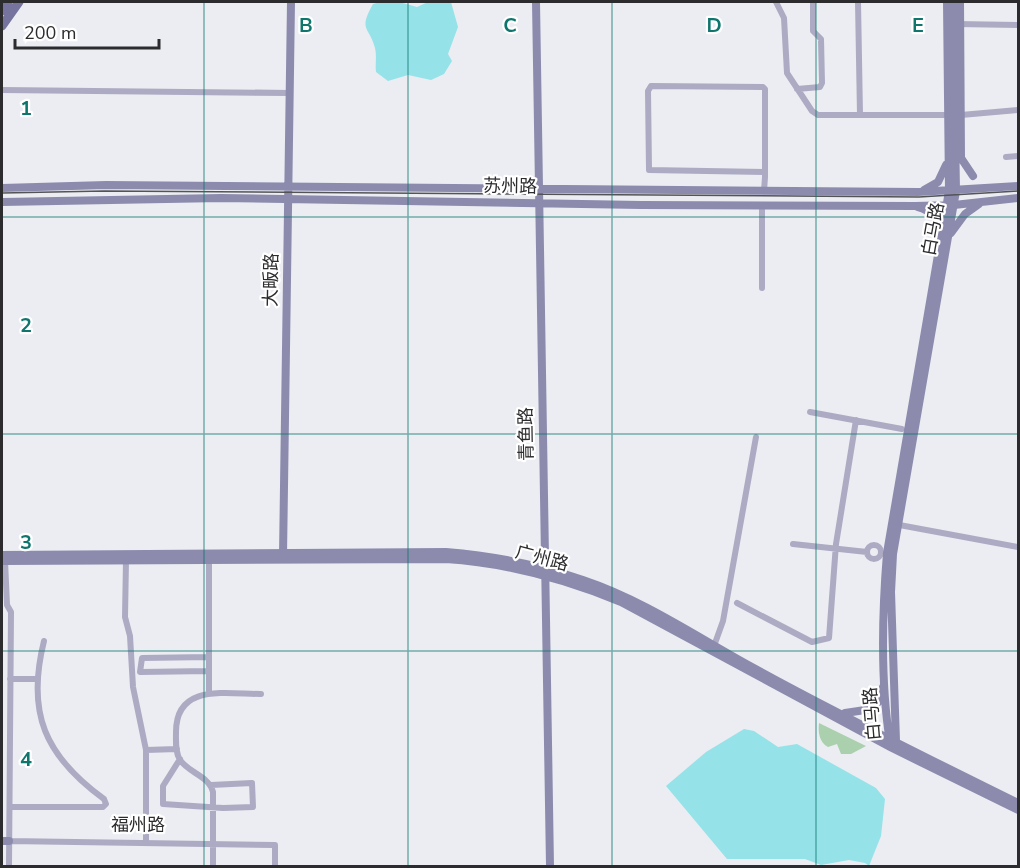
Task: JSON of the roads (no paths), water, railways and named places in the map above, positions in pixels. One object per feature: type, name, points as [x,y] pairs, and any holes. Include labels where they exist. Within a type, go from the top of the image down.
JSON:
[{"type":"main road","points":[[2,11],[8,2]]},
{"type":"main road","points":[[2,26],[19,2]]},
{"type":"main road","name":"大畈路","points":[[283,556],[291,2]]},
{"type":"main road","name":"青鱼路","points":[[536,2],[550,867]]},
{"type":"main road","name":"白马路","points":[[947,2],[948,115],[952,152]]},
{"type":"main road","name":"白马路","points":[[893,743],[885,678],[884,592],[953,191],[952,152],[957,24],[953,2]]},
{"type":"main road","points":[[960,2],[957,24],[961,158],[973,176]]},
{"type":"main road","points":[[952,152],[965,175],[977,186],[989,189]]},
{"type":"main road","points":[[918,192],[938,182],[952,152]]},
{"type":"main road","name":"苏州路","points":[[2,188],[106,185],[918,192],[1018,186]]},
{"type":"main road","name":"苏州路","points":[[2,202],[288,199],[915,206],[1018,198]]},
{"type":"main road","points":[[944,244],[965,214],[986,202]]},
{"type":"main road","points":[[915,206],[930,212],[938,224],[944,244]]},
{"type":"main road","name":"白马路","points":[[893,743],[891,592],[894,524]]},
{"type":"main road","name":"广州路","points":[[3,559],[446,552],[491,555],[584,580],[623,597],[843,713],[893,743],[1018,803]]},
{"type":"main road","name":"广州路","points":[[3,559],[126,560],[283,556]]},
{"type":"main road","name":"广州路","points":[[544,571],[621,602],[1018,810]]},
{"type":"main road","points":[[843,713],[872,710],[879,701],[885,678]]},
{"type":"street","points":[[776,2],[784,18],[787,73],[812,111],[818,114],[948,115]]},
{"type":"street","points":[[797,89],[820,87],[822,83],[821,39],[813,31],[813,2]]},
{"type":"street","points":[[858,2],[860,115]]},
{"type":"street","points":[[957,24],[1018,25]]},
{"type":"street","points":[[764,191],[765,172],[763,87],[651,86],[648,91],[649,170],[765,172]]},
{"type":"street","points":[[2,90],[290,93]]},
{"type":"street","points":[[961,115],[1018,111]]},
{"type":"street","points":[[1006,157],[1018,156]]},
{"type":"street","points":[[762,206],[762,288]]},
{"type":"street","points":[[810,412],[902,429]]},
{"type":"street","points":[[737,603],[812,642],[829,638],[835,548],[856,420]]},
{"type":"street","points":[[714,646],[723,621],[756,437]]},
{"type":"street","points":[[894,524],[1018,547]]},
{"type":"street","points":[[793,544],[867,552]]},
{"type":"street","points":[[872,545],[881,546],[879,559],[870,558],[867,552],[872,545]]},
{"type":"street","points":[[3,559],[7,605],[11,612],[10,807],[5,841],[9,867]]},
{"type":"street","points":[[209,559],[209,694]]},
{"type":"street","points":[[126,560],[125,617],[130,636],[131,671],[146,750],[146,842]]},
{"type":"street","points":[[10,807],[102,807],[106,804],[104,799],[76,778],[63,764],[39,716],[36,679],[44,641]]},
{"type":"street","points":[[140,672],[142,658],[209,657]]},
{"type":"street","points":[[131,671],[209,671]]},
{"type":"street","points":[[10,679],[36,679]]},
{"type":"street","points":[[213,867],[214,808],[210,786],[180,759],[177,749],[176,724],[180,710],[194,698],[209,694],[261,694]]},
{"type":"street","points":[[146,750],[177,749]]},
{"type":"street","points":[[180,759],[163,786],[163,804],[252,808],[253,784],[228,783],[210,786]]},
{"type":"street","name":"福州路","points":[[5,841],[213,842],[275,845],[275,867]]},
{"type":"water","points":[[399,2],[417,7],[428,2],[451,2],[458,27],[448,54],[452,61],[444,74],[431,80],[408,75],[388,81],[376,72],[375,48],[365,24],[373,4]]},
{"type":"water","points":[[744,729],[754,731],[778,747],[797,744],[876,788],[885,799],[881,836],[869,866],[849,860],[821,865],[805,859],[727,859],[666,786],[706,752]]},
{"type":"tram line","points":[[2,193],[104,191],[919,197],[1018,191]]}]
